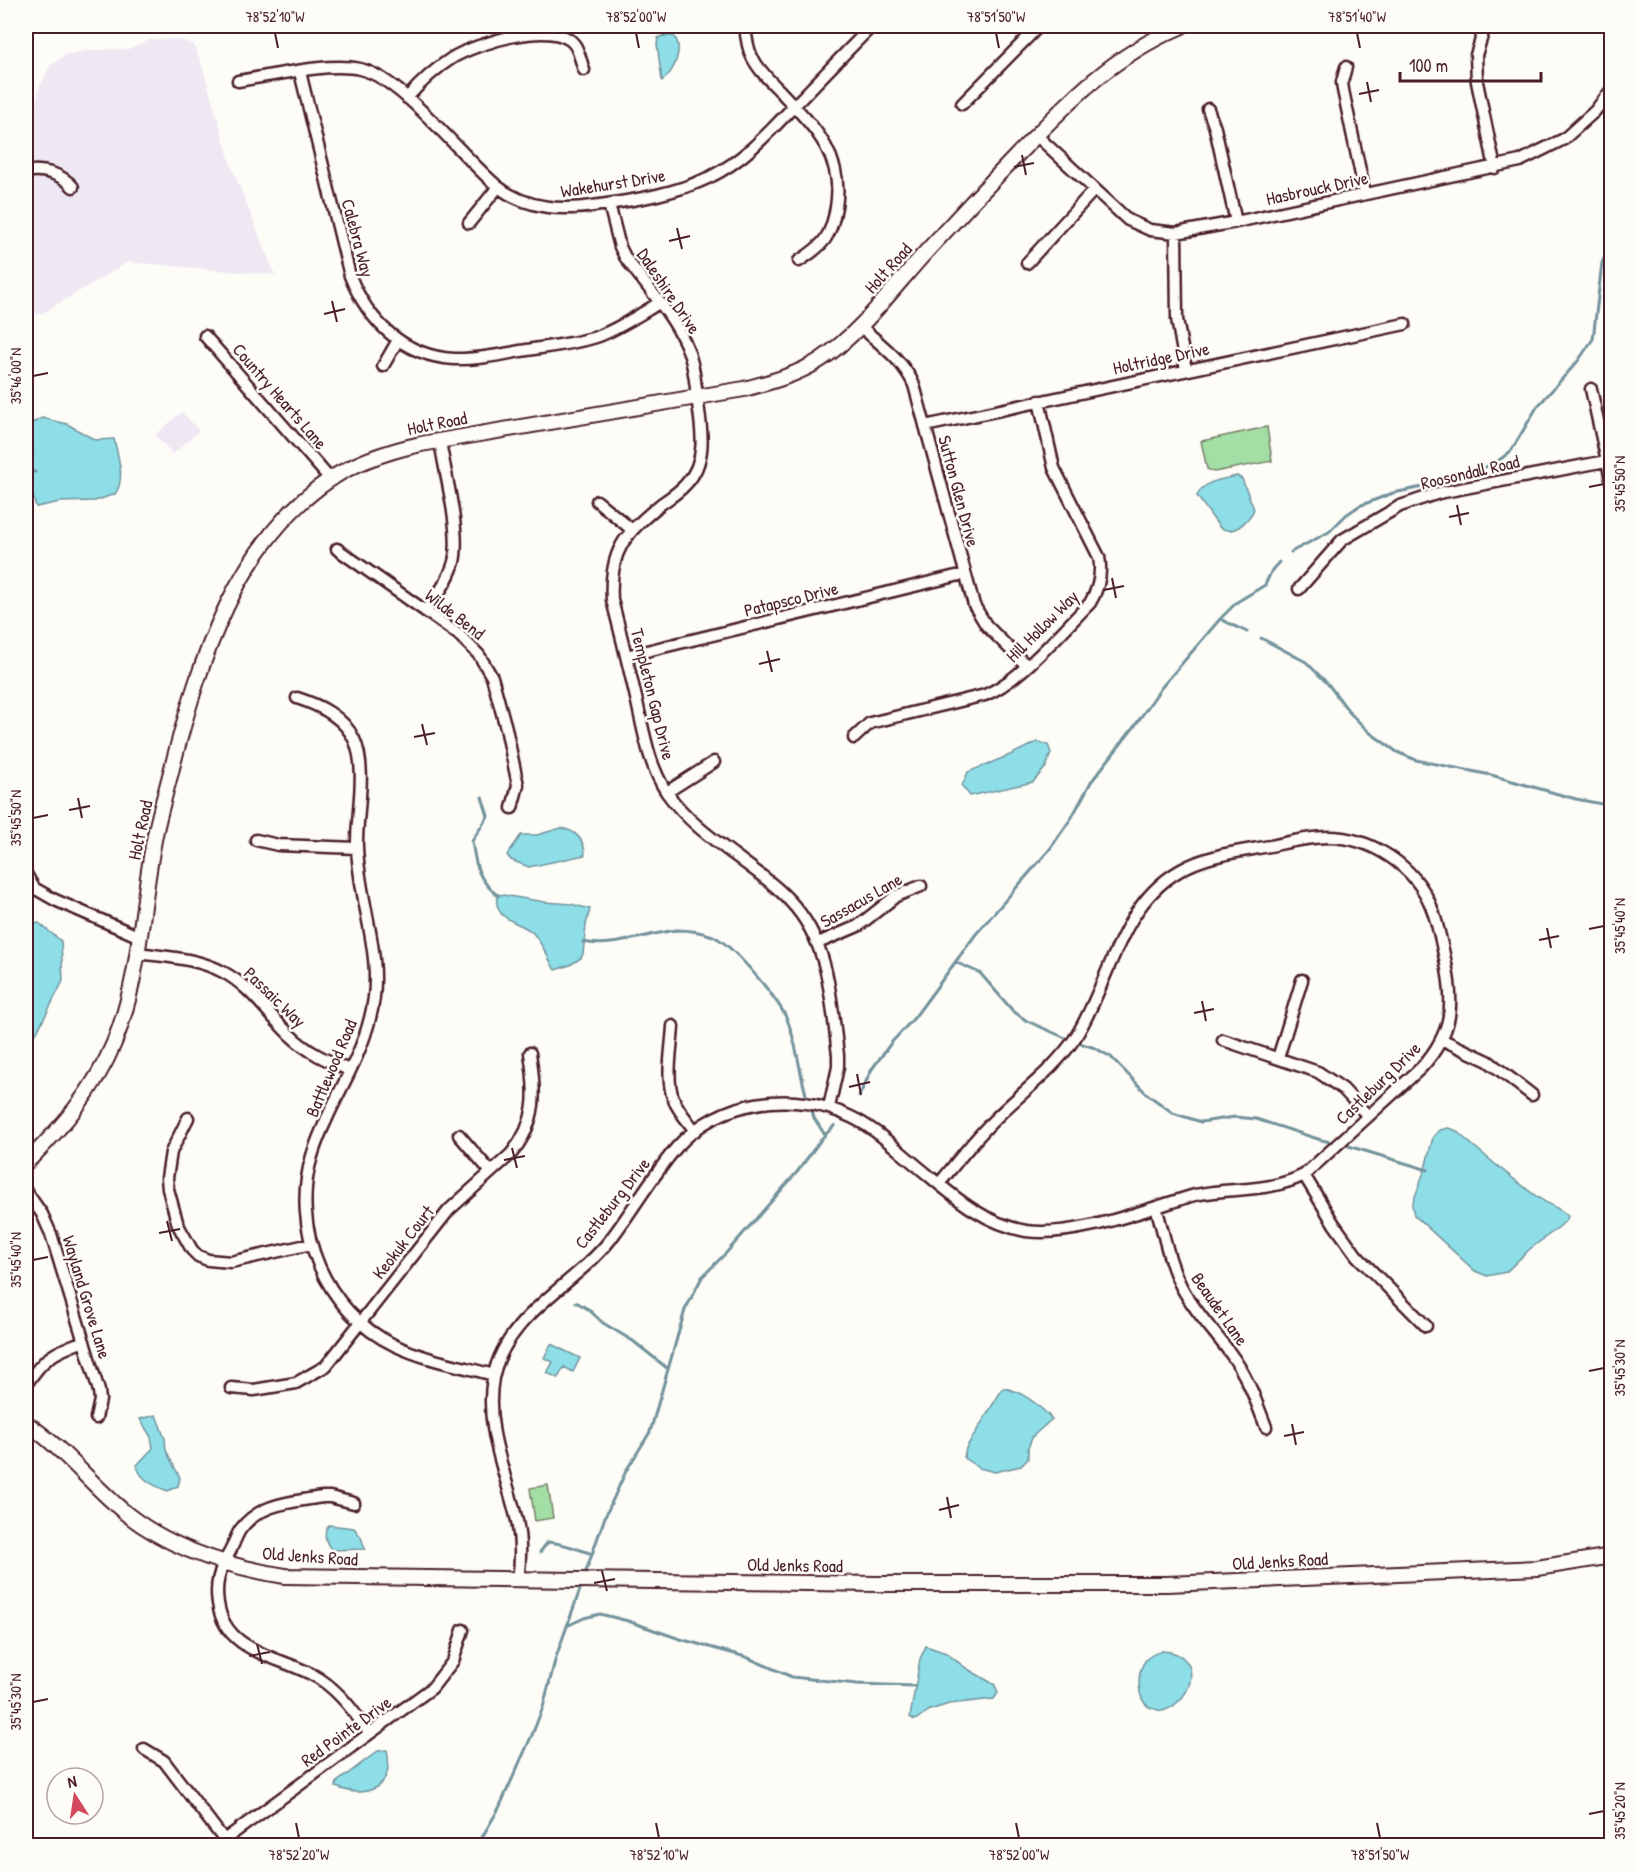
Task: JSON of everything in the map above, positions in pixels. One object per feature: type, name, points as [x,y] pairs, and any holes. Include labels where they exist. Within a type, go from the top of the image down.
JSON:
[{"type":"street","points":[[745,26],[748,47],[756,64],[818,131],[830,153],[836,177],[835,214],[827,237],[821,246],[799,261]]},
{"type":"street","name":"Wakehurst Drive","points":[[238,81],[334,66],[362,69],[387,81],[498,187],[524,201],[543,207],[575,209],[678,189],[710,177],[746,153],[872,26]]},
{"type":"street","points":[[962,104],[1039,26]]},
{"type":"street","name":"Holt Road","points":[[26,1163],[72,1114],[93,1086],[105,1063],[125,1012],[138,953],[155,835],[189,708],[210,645],[235,591],[264,542],[291,511],[330,479],[394,450],[744,389],[793,374],[819,361],[835,350],[860,326],[945,231],[1066,104],[1117,61],[1157,37],[1182,26]]},
{"type":"street","points":[[406,98],[435,71],[459,54],[488,43],[530,34],[545,32],[567,37],[575,44],[584,70]]},
{"type":"street","points":[[1483,33],[1476,55],[1476,69],[1495,168]]},
{"type":"street","points":[[1346,67],[1342,82],[1343,90],[1365,194]]},
{"type":"street","name":"Calebra Way","points":[[300,72],[350,276],[374,320],[398,340],[425,353],[440,357],[453,359],[486,357],[596,337],[624,324],[659,303]]},
{"type":"street","name":"Hasbrouck Drive","points":[[1036,135],[1116,212],[1137,225],[1162,233],[1176,233],[1495,168],[1534,156],[1564,139],[1595,111],[1611,89]]},
{"type":"street","points":[[1208,109],[1215,128],[1236,222]]},
{"type":"street","points":[[26,172],[34,170],[54,174],[67,180],[73,187]]},
{"type":"street","points":[[469,223],[498,187]]},
{"type":"street","points":[[1027,263],[1094,190]]},
{"type":"street","name":"Daleshire Drive","points":[[609,204],[620,247],[678,330],[687,349],[695,376],[698,398]]},
{"type":"street","points":[[1176,233],[1177,319],[1186,370]]},
{"type":"street","name":"Holtridge Drive","points":[[925,426],[1405,324]]},
{"type":"street","name":"Sutton Glen Drive","points":[[860,326],[904,367],[914,385],[970,596],[979,615],[1027,666]]},
{"type":"street","name":"Country Hearts Lane","points":[[205,336],[330,479]]},
{"type":"street","points":[[383,366],[398,340]]},
{"type":"street","points":[[1591,389],[1611,484]]},
{"type":"street","name":"Templeton Gap Drive","points":[[698,398],[702,437],[701,453],[696,469],[687,484],[631,530],[618,552],[612,573],[612,600],[650,756],[660,781],[692,822],[774,885],[791,902],[804,918],[818,943],[828,974],[838,1055],[838,1067],[829,1107]]},
{"type":"street","name":"Hill Hollow Way","points":[[854,738],[870,723],[998,690],[1027,666],[1090,603],[1098,586],[1101,571],[1095,548],[1054,468],[1039,401]]},
{"type":"street","points":[[425,610],[450,573],[455,549],[453,520],[440,441]]},
{"type":"street","name":"Roosondall Road","points":[[1299,589],[1341,540],[1400,506],[1439,493],[1606,460]]},
{"type":"street","points":[[597,501],[631,530]]},
{"type":"street","name":"Wilde Bend","points":[[337,549],[425,610],[470,644],[479,655],[492,678],[518,785],[512,808]]},
{"type":"street","name":"Patapsco Drive","points":[[626,656],[964,574]]},
{"type":"street","name":"Battlewood Road","points":[[297,698],[315,704],[332,714],[349,731],[354,740],[360,768],[357,848],[374,950],[375,989],[370,1022],[319,1137],[308,1173],[305,1213],[311,1244],[318,1265],[332,1291],[360,1323],[393,1345],[414,1353],[494,1374]]},
{"type":"street","points":[[667,792],[714,762]]},
{"type":"street","name":"Castleburg Drive","points":[[518,1580],[520,1546],[517,1522],[503,1473],[491,1417],[494,1374],[504,1347],[521,1323],[602,1249],[678,1146],[695,1131],[725,1113],[755,1104],[786,1101],[829,1107],[854,1118],[874,1131],[963,1205],[983,1217],[1006,1226],[1045,1233],[1080,1229],[1210,1192],[1272,1187],[1304,1175],[1421,1068],[1443,1040],[1450,1005],[1450,987],[1431,904],[1419,885],[1385,853],[1344,838],[1299,840],[1207,858],[1192,864],[1163,881],[1137,909],[1072,1042],[1038,1080],[992,1122],[939,1184]]},
{"type":"street","points":[[256,840],[278,845],[357,848]]},
{"type":"street","points":[[26,874],[34,888],[55,900],[140,937]]},
{"type":"street","name":"Sassacus Lane","points":[[818,943],[858,926],[896,896],[921,886]]},
{"type":"street","name":"Passaic Way","points":[[138,953],[192,961],[223,972],[243,985],[290,1036],[305,1048],[318,1057],[349,1070]]},
{"type":"street","points":[[1278,1058],[1302,980]]},
{"type":"street","points":[[673,1026],[670,1079],[672,1095],[677,1107],[695,1131]]},
{"type":"street","points":[[1223,1040],[1318,1072],[1343,1089],[1368,1116]]},
{"type":"street","points":[[1443,1040],[1488,1061],[1532,1095]]},
{"type":"street","name":"Keokuk Court","points":[[231,1388],[266,1389],[296,1383],[326,1366],[449,1210],[518,1145],[528,1126],[535,1096],[530,1053]]},
{"type":"street","points":[[188,1118],[171,1152],[167,1178],[178,1225],[192,1250],[198,1256],[208,1260],[231,1262],[311,1244]]},
{"type":"street","points":[[459,1135],[491,1172]]},
{"type":"street","points":[[1304,1175],[1334,1224],[1358,1256],[1426,1326]]},
{"type":"street","name":"Wayland Grove Lane","points":[[26,1191],[47,1224],[84,1341],[99,1392],[100,1400],[96,1418]]},
{"type":"street","name":"Beaudet Lane","points":[[1156,1207],[1181,1287],[1239,1366],[1251,1388],[1266,1427]]},
{"type":"street","points":[[26,1385],[39,1365],[50,1355],[84,1341]]},
{"type":"street","name":"Old Jenks Road","points":[[26,1423],[65,1454],[135,1520],[159,1536],[192,1552],[224,1563],[285,1576],[877,1584],[1167,1584],[1537,1568],[1611,1556]]},
{"type":"street","points":[[354,1503],[322,1497],[263,1510],[247,1521],[240,1530],[219,1575],[217,1593],[219,1610],[228,1629],[249,1648],[309,1673],[331,1687],[347,1702],[369,1733]]},
{"type":"street","name":"Red Pointe Drive","points":[[226,1843],[369,1733],[405,1709],[441,1679],[457,1654],[463,1629]]},
{"type":"street","points":[[144,1749],[164,1761],[226,1843]]},
{"type":"shaded area","points":[[177,39],[193,44],[201,62],[231,165],[275,275],[128,262],[43,313],[26,316],[26,175],[31,173],[34,119],[39,88],[50,66],[67,54],[93,50],[128,49],[149,40]]},
{"type":"shaded area","points":[[182,412],[199,431],[173,454],[155,435]]},
{"type":"green space","points":[[1267,427],[1272,461],[1214,472],[1207,469],[1201,441]]},
{"type":"green space","points":[[548,1485],[553,1518],[535,1521],[530,1488]]},
{"type":"water","points":[[652,26],[678,26],[677,30],[665,35],[655,33]]},
{"type":"water","points":[[674,36],[677,41],[678,54],[674,66],[662,81],[657,44],[658,38]]},
{"type":"water","points":[[42,418],[67,424],[95,440],[114,439],[121,475],[115,494],[95,501],[60,502],[36,507],[30,485],[33,453],[31,426],[32,423]]},
{"type":"water","points":[[1237,476],[1242,479],[1254,509],[1241,525],[1227,530],[1220,528],[1197,496],[1208,484]]},
{"type":"water","points":[[1037,742],[1048,745],[1051,753],[1046,767],[1033,782],[970,796],[962,786],[968,772]]},
{"type":"water","points":[[561,828],[571,831],[581,840],[585,855],[529,867],[511,860],[507,855],[521,835],[537,835]]},
{"type":"water","points":[[497,894],[571,904],[590,909],[581,958],[555,970],[533,933],[503,916],[497,903]]},
{"type":"water","points":[[39,923],[61,941],[63,981],[37,1032],[26,1043],[26,925]]},
{"type":"water","points":[[1448,1128],[1455,1130],[1536,1196],[1568,1216],[1559,1227],[1530,1249],[1506,1272],[1487,1276],[1475,1271],[1414,1215],[1412,1205],[1433,1137],[1440,1130]]},
{"type":"water","points":[[551,1344],[580,1358],[573,1372],[564,1367],[558,1378],[547,1373],[553,1362],[544,1358]]},
{"type":"water","points":[[1003,1388],[1030,1399],[1052,1419],[1033,1436],[1028,1448],[1028,1459],[1021,1466],[995,1472],[979,1468],[964,1458],[966,1448]]},
{"type":"water","points":[[156,1415],[165,1439],[166,1450],[180,1478],[178,1486],[168,1491],[145,1479],[137,1465],[153,1448],[151,1437],[140,1419]]},
{"type":"water","points":[[329,1525],[354,1528],[361,1537],[365,1549],[332,1550],[326,1538]]},
{"type":"water","points":[[926,1646],[946,1653],[995,1685],[998,1693],[994,1699],[949,1704],[930,1710],[915,1720],[910,1717],[920,1659]]},
{"type":"water","points":[[1162,1651],[1176,1654],[1185,1660],[1190,1668],[1191,1678],[1182,1697],[1163,1711],[1150,1708],[1145,1703],[1139,1685],[1140,1672],[1145,1661]]},
{"type":"water","points":[[387,1750],[387,1773],[376,1787],[358,1792],[336,1787],[337,1782],[378,1751]]},
{"type":"waterway","points":[[26,35],[29,43]]},
{"type":"waterway","points":[[1291,552],[1329,532],[1359,506],[1393,493],[1433,485],[1473,473],[1498,461],[1511,451],[1537,407],[1578,361],[1593,339],[1602,263],[1612,242]]},
{"type":"waterway","points":[[26,472],[35,472]]},
{"type":"waterway","points":[[859,1096],[872,1069],[891,1043],[914,1018],[976,934],[1050,849],[1072,817],[1091,782],[1161,688],[1237,602],[1265,585],[1272,570],[1279,562]]},
{"type":"waterway","points":[[1220,619],[1247,632]]},
{"type":"waterway","points":[[1261,638],[1306,662],[1369,732],[1397,752],[1416,760],[1491,775],[1576,799],[1612,806]]},
{"type":"waterway","points":[[482,797],[488,816],[472,841],[473,850],[482,878],[498,896]]},
{"type":"waterway","points":[[583,942],[606,944],[677,930],[704,933],[721,941],[753,972],[786,1017],[808,1101]]},
{"type":"waterway","points":[[955,962],[980,973],[1013,1011],[1027,1021],[1070,1040]]},
{"type":"waterway","points":[[1076,1042],[1095,1048],[1111,1057],[1147,1094],[1173,1113],[1201,1122],[1235,1117],[1256,1119],[1336,1143]]},
{"type":"waterway","points":[[811,1107],[814,1118],[825,1135]]},
{"type":"waterway","points":[[585,1574],[605,1517],[626,1471],[650,1432],[685,1310],[702,1277],[798,1171],[822,1138],[835,1125]]},
{"type":"waterway","points":[[1342,1144],[1428,1170]]},
{"type":"waterway","points":[[576,1302],[588,1309],[603,1323],[633,1341],[667,1368]]},
{"type":"waterway","points":[[540,1552],[548,1542],[592,1554]]},
{"type":"waterway","points":[[477,1846],[499,1808],[532,1735],[582,1584]]},
{"type":"waterway","points":[[567,1626],[600,1614],[746,1657],[792,1677],[857,1684],[915,1686]]}]
